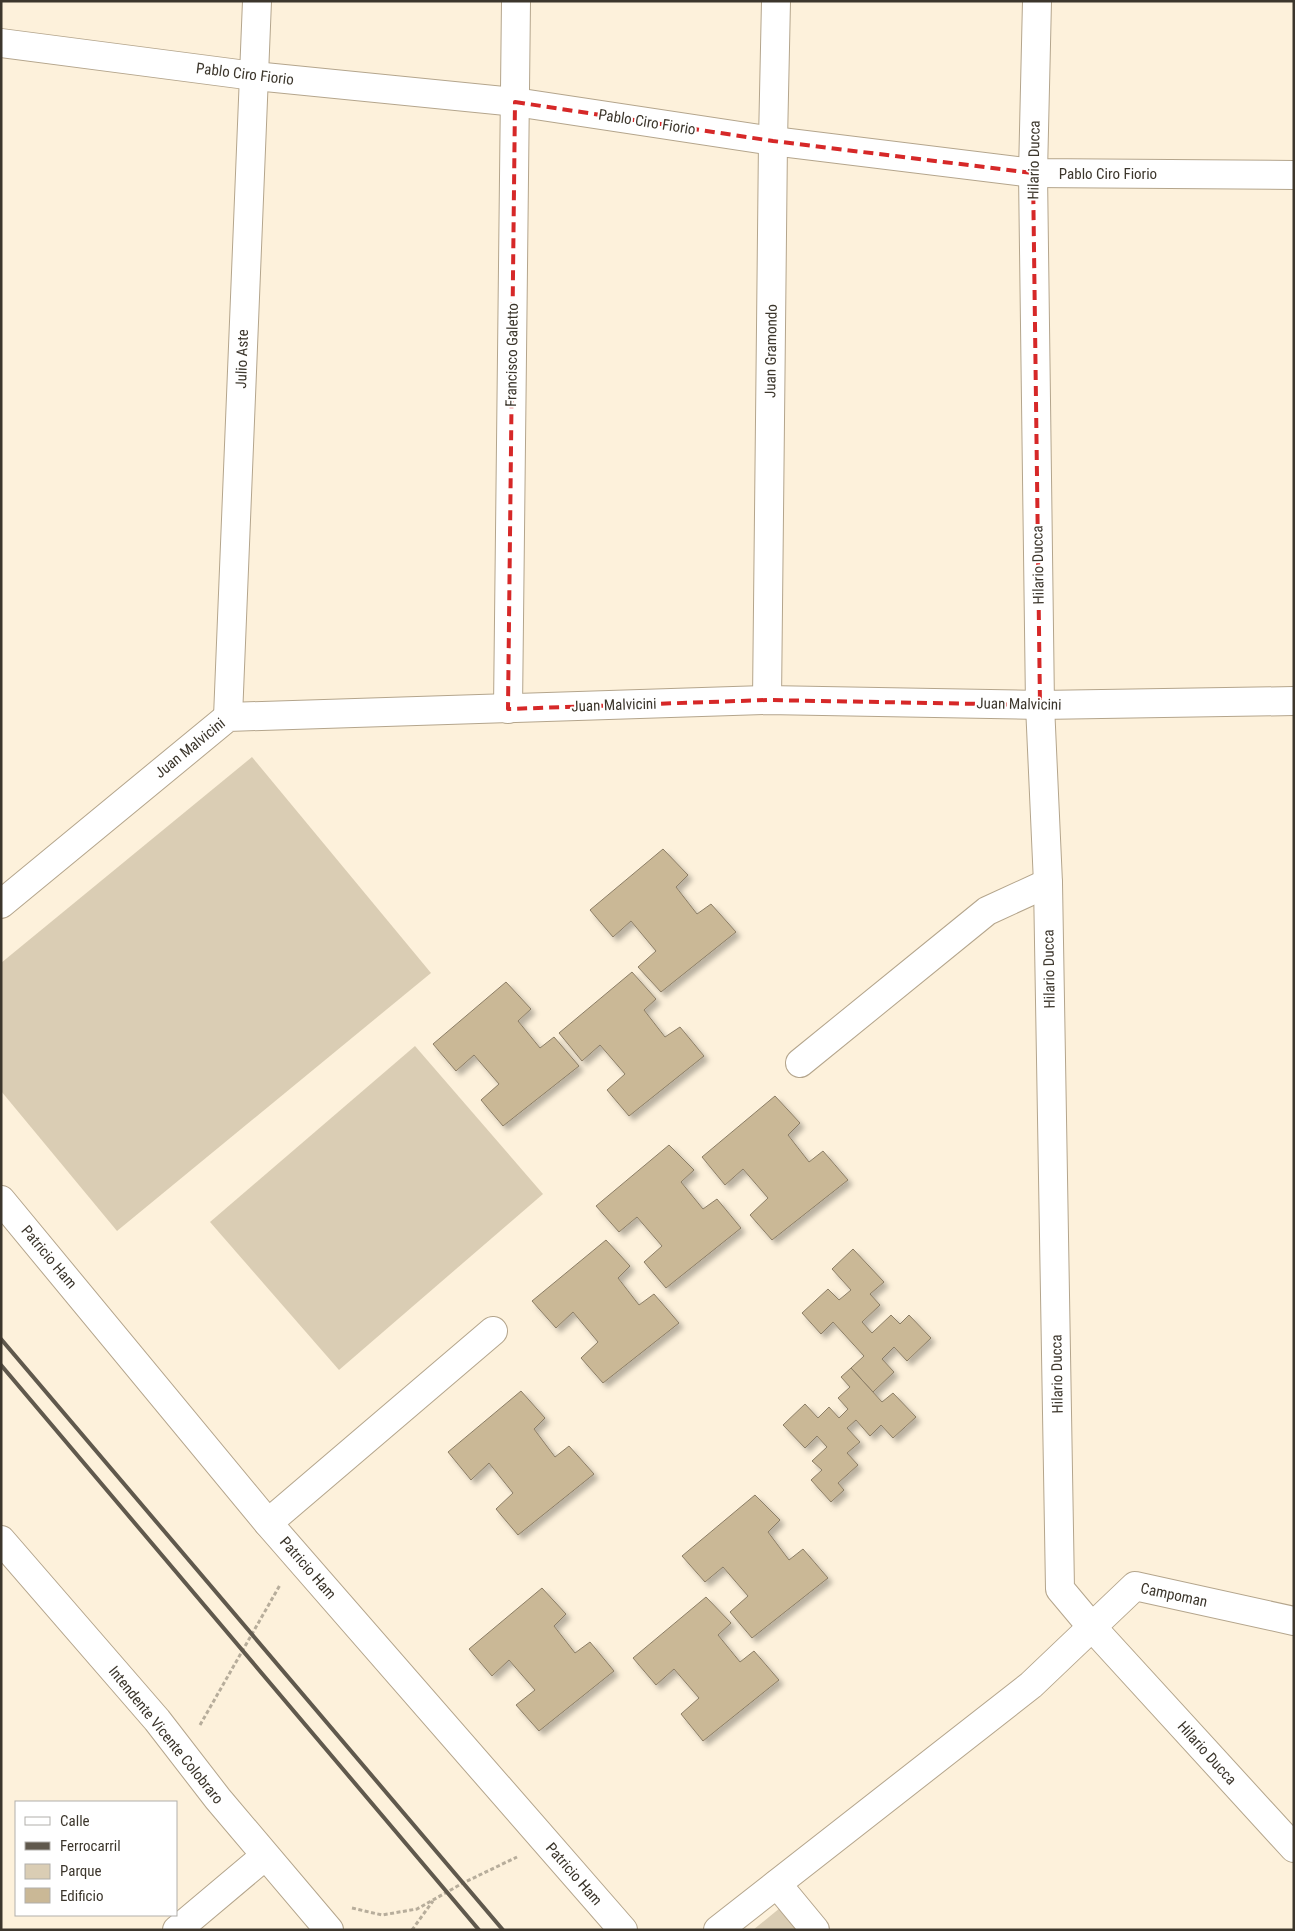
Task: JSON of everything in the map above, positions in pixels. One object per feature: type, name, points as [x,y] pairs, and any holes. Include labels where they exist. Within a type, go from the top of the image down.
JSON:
[{"type":"street","name":"Julio Aste","points":[[228,717],[258,1]]},
{"type":"street","name":"Francisco Galetto","points":[[508,709],[516,1]]},
{"type":"street","name":"Juan Gramondo","points":[[767,700],[776,1]]},
{"type":"street","name":"Hilario Ducca","points":[[1037,1],[1033,173],[1040,705],[1048,883],[1060,1589],[1294,1848]]},
{"type":"street","name":"Pablo Ciro Fiorio","points":[[1,43],[254,76],[515,102],[773,141],[1033,173],[1294,174]]},
{"type":"street","name":"Juan Malvicini","points":[[1,904],[228,717],[767,700],[1040,705],[1294,701]]},
{"type":"street","points":[[800,1063],[987,911],[1048,883]]},
{"type":"street","name":"Patricio Ham","points":[[1,1200],[268,1523],[623,1930]]},
{"type":"street","points":[[268,1523],[493,1331]]},
{"type":"street","name":"Intendente Vicente Colobraro","points":[[1,1540],[157,1720],[265,1856],[329,1930]]},
{"type":"street","name":"Campoman","points":[[718,1930],[1031,1685],[1135,1586],[1294,1621]]},
{"type":"street","points":[[177,1930],[265,1856]]},
{"type":"street","points":[[777,1884],[815,1930]]},
{"type":"path","points":[[198,1728],[297,1556]]},
{"type":"path","points":[[349,1908],[382,1915],[417,1909],[463,1882],[546,1842]]},
{"type":"path","points":[[412,1930],[435,1899]]},
{"type":"highlighted area","points":[[515,102],[773,141],[1033,173],[1040,705],[767,700],[508,709]]},
{"type":"green space","points":[[252,757],[431,973],[117,1231],[1,1091],[1,963]]},
{"type":"green space","points":[[415,1046],[543,1194],[339,1370],[210,1222]]},
{"type":"green space","points":[[797,1894],[826,1930],[753,1930]]},
{"type":"building","points":[[663,849],[688,875],[676,887],[697,914],[711,904],[736,932],[661,992],[638,967],[656,951],[631,921],[613,937],[590,910]]},
{"type":"building","points":[[632,972],[656,999],[644,1010],[665,1037],[680,1027],[704,1056],[629,1116],[607,1090],[625,1074],[600,1045],[582,1061],[559,1033]]},
{"type":"building","points":[[506,982],[531,1009],[518,1021],[540,1048],[554,1037],[579,1066],[503,1126],[481,1100],[499,1084],[474,1055],[456,1071],[433,1044]]},
{"type":"building","points":[[775,1096],[800,1123],[788,1135],[809,1162],[823,1151],[848,1180],[772,1240],[750,1215],[768,1198],[743,1169],[725,1185],[702,1157]]},
{"type":"building","points":[[669,1145],[694,1170],[681,1182],[703,1209],[717,1199],[741,1228],[666,1288],[644,1262],[662,1246],[637,1217],[619,1232],[596,1206]]},
{"type":"building","points":[[606,1240],[630,1266],[618,1278],[639,1305],[654,1294],[679,1323],[603,1383],[581,1358],[598,1342],[573,1312],[556,1328],[532,1301]]},
{"type":"building","points":[[853,1249],[884,1282],[870,1294],[880,1305],[862,1322],[872,1333],[891,1315],[900,1324],[909,1315],[931,1338],[907,1361],[894,1347],[882,1359],[894,1372],[873,1392],[851,1368],[864,1356],[833,1322],[821,1334],[802,1313],[828,1289],[839,1300],[851,1290],[832,1269]]},
{"type":"building","points":[[851,1368],[882,1402],[893,1393],[916,1417],[893,1438],[881,1425],[870,1436],[856,1420],[847,1428],[860,1442],[847,1453],[858,1465],[838,1483],[844,1490],[831,1502],[811,1480],[822,1470],[812,1461],[827,1447],[817,1436],[805,1448],[783,1425],[805,1404],[818,1418],[829,1407],[839,1418],[848,1409],[838,1398],[850,1387],[841,1377]]},
{"type":"building","points":[[521,1391],[545,1418],[534,1429],[555,1457],[569,1446],[594,1474],[518,1535],[496,1509],[513,1493],[489,1463],[471,1480],[448,1452]]},
{"type":"building","points":[[755,1495],[780,1520],[768,1532],[789,1560],[803,1549],[828,1578],[752,1638],[730,1612],[748,1596],[723,1567],[705,1582],[682,1556]]},
{"type":"building","points":[[542,1588],[566,1614],[554,1626],[575,1653],[590,1642],[614,1671],[539,1731],[516,1705],[535,1690],[509,1660],[492,1676],[469,1649]]},
{"type":"building","points":[[706,1597],[731,1623],[718,1635],[740,1662],[754,1651],[779,1680],[703,1741],[681,1714],[699,1698],[674,1669],[656,1685],[633,1658]]},
{"type":"railway","points":[[1,1339],[503,1930]]},
{"type":"railway","points":[[1,1365],[479,1930]]}]
